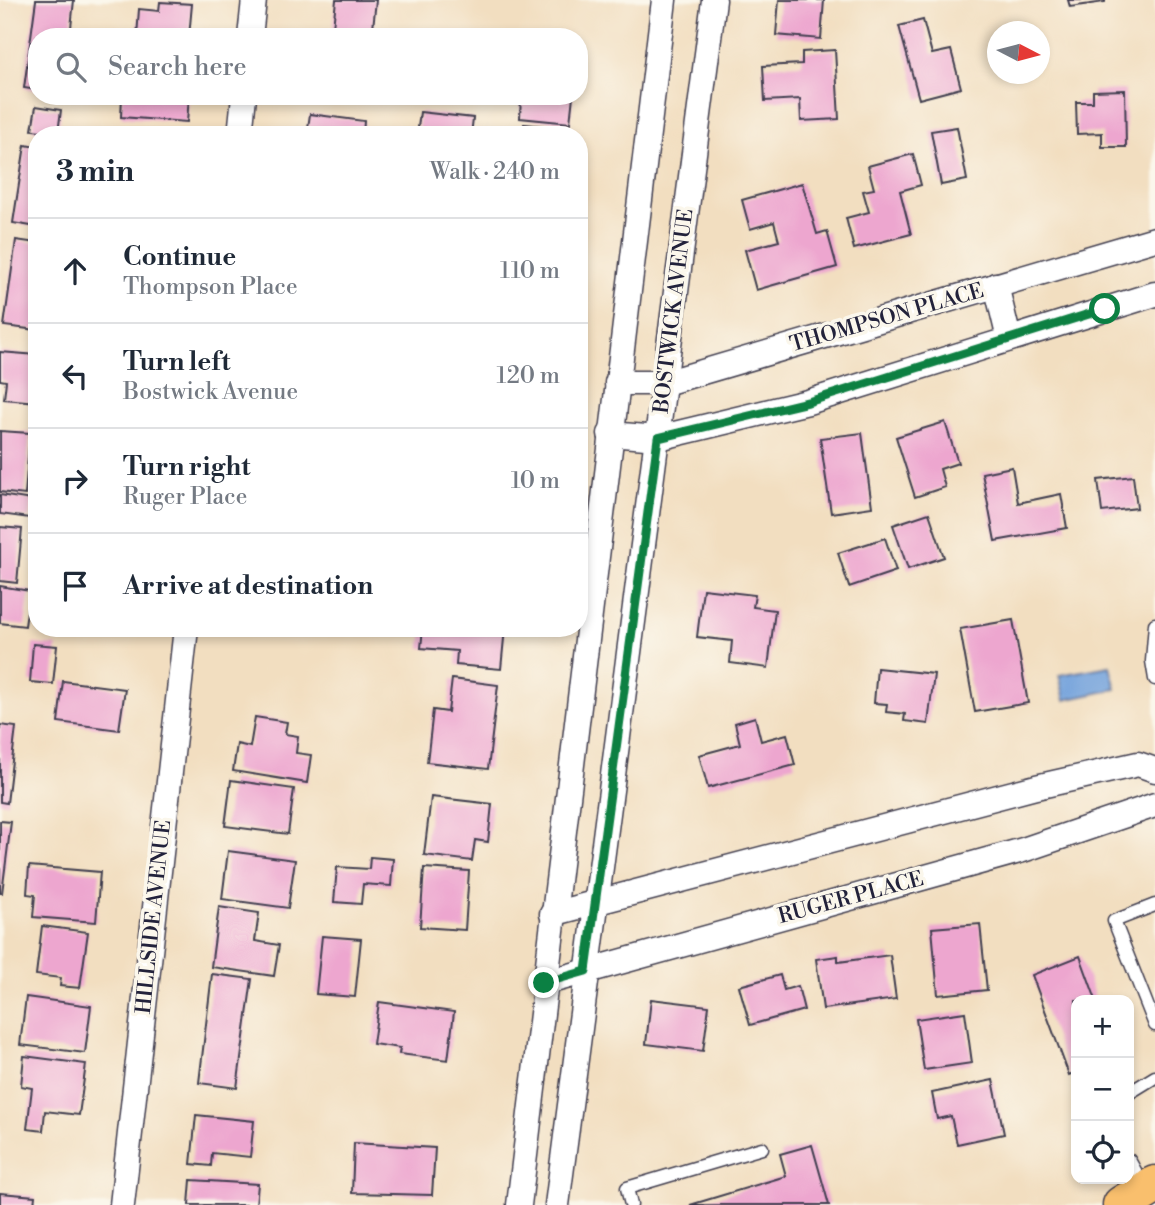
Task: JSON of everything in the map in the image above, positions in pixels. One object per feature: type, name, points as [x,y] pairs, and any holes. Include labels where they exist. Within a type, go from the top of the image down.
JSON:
[{"type":"street","points":[[251,28],[254,0]]},
{"type":"street","points":[[588,616],[664,0]]},
{"type":"street","name":"BOSTWICK AVENUE","points":[[557,1205],[714,0]]},
{"type":"street","points":[[241,126],[243,105]]},
{"type":"street","name":"THOMPSON PLACE","points":[[617,383],[665,383],[1155,239]]},
{"type":"street","points":[[996,285],[1009,339]]},
{"type":"street","points":[[610,434],[658,438],[808,402],[1155,293]]},
{"type":"street","name":"HILLSIDE AVENUE","points":[[122,1205],[185,637]]},
{"type":"street","points":[[519,1205],[585,637]]},
{"type":"street","points":[[552,914],[1036,787],[1138,764],[1155,770]]},
{"type":"street","name":"RUGER PLACE","points":[[544,983],[1023,850],[1155,805]]},
{"type":"lane","points":[[1155,624],[1152,661],[1155,679]]},
{"type":"lane","points":[[1155,905],[1114,921],[1155,1025]]},
{"type":"lane","points":[[1134,1090],[1155,1077]]},
{"type":"lane","points":[[631,1205],[627,1188],[762,1147]]},
{"type":"water","points":[[1110,666],[1116,689],[1065,700],[1059,675]]},
{"type":"building","points":[[36,0],[74,0],[71,28],[32,28]]},
{"type":"building","points":[[336,0],[376,0],[373,28],[333,28]]},
{"type":"building","points":[[779,0],[824,0],[821,39],[776,35]]},
{"type":"building","points":[[1068,0],[1105,0],[1105,2],[1070,7]]},
{"type":"building","points":[[160,2],[192,4],[190,28],[138,28],[139,9],[159,11]]},
{"type":"building","points":[[923,20],[932,54],[951,50],[961,88],[919,99],[899,26]]},
{"type":"building","points":[[835,50],[839,119],[801,121],[800,99],[765,101],[763,66],[802,64],[802,52]]},
{"type":"building","points":[[28,59],[28,89],[24,88]]},
{"type":"building","points":[[1125,90],[1126,147],[1102,147],[1102,133],[1077,134],[1076,102],[1093,102],[1093,91]]},
{"type":"building","points":[[122,105],[188,105],[187,122],[121,117]]},
{"type":"building","points":[[521,105],[572,105],[570,123],[520,118]]},
{"type":"building","points":[[36,106],[61,110],[59,126],[33,126]]},
{"type":"building","points":[[420,112],[473,118],[472,126],[418,126]]},
{"type":"building","points":[[310,114],[364,121],[364,126],[308,126]]},
{"type":"building","points":[[957,127],[967,180],[941,185],[931,131]]},
{"type":"building","points":[[25,145],[28,146],[28,226],[13,223]]},
{"type":"building","points":[[913,154],[921,185],[900,191],[911,234],[854,249],[846,218],[869,212],[863,191],[874,189],[868,166]]},
{"type":"building","points":[[802,183],[817,234],[827,231],[837,267],[756,290],[745,250],[779,241],[774,222],[750,229],[742,200]]},
{"type":"building","points":[[16,240],[28,242],[28,329],[4,326]]},
{"type":"building","points":[[0,352],[28,354],[28,401],[4,399],[6,381],[0,380]]},
{"type":"building","points":[[945,422],[958,463],[940,469],[945,487],[915,497],[896,437]]},
{"type":"building","points":[[0,431],[28,433],[25,495],[0,492]]},
{"type":"building","points":[[862,433],[872,507],[831,513],[820,438]]},
{"type":"building","points":[[1012,467],[1018,503],[1061,494],[1067,528],[995,541],[982,473]]},
{"type":"building","points":[[1133,476],[1137,508],[1102,512],[1098,480]]},
{"type":"building","points":[[0,495],[28,499],[28,518],[0,514]]},
{"type":"building","points":[[929,513],[944,557],[908,569],[893,525]]},
{"type":"building","points":[[0,527],[22,529],[17,583],[0,581]]},
{"type":"building","points":[[885,538],[896,571],[849,587],[838,553]]},
{"type":"building","points":[[0,586],[28,591],[25,626],[0,623]]},
{"type":"building","points":[[703,589],[755,595],[753,607],[775,610],[768,668],[730,663],[732,641],[697,637]]},
{"type":"building","points":[[1013,620],[1028,703],[975,712],[960,629]]},
{"type":"building","points":[[422,637],[504,637],[501,669],[456,665],[457,651],[421,648]]},
{"type":"building","points":[[33,644],[57,646],[53,684],[30,682]]},
{"type":"building","points":[[877,668],[934,674],[928,724],[904,721],[905,714],[886,712],[887,704],[874,703]]},
{"type":"building","points":[[452,679],[498,685],[488,769],[427,762],[433,710],[448,712]]},
{"type":"building","points":[[63,681],[125,689],[119,730],[58,722]]},
{"type":"building","points":[[255,717],[287,722],[285,734],[298,736],[296,753],[311,755],[307,783],[233,771],[237,744],[250,747]]},
{"type":"building","points":[[755,717],[761,741],[787,734],[795,765],[708,788],[699,755],[740,744],[735,723]]},
{"type":"building","points":[[0,725],[16,727],[7,803],[0,802]]},
{"type":"building","points":[[231,780],[294,789],[288,834],[225,826]]},
{"type":"building","points":[[431,797],[492,804],[488,842],[475,840],[472,861],[424,855]]},
{"type":"building","points":[[0,821],[11,822],[2,893],[0,893]]},
{"type":"building","points":[[228,851],[295,860],[288,908],[222,899]]},
{"type":"building","points":[[370,857],[393,859],[391,886],[363,884],[361,904],[334,902],[337,867],[369,869]]},
{"type":"building","points":[[29,866],[100,872],[96,922],[33,917],[35,895],[27,894]]},
{"type":"building","points":[[424,868],[469,871],[465,930],[420,927]]},
{"type":"building","points":[[219,907],[259,913],[255,941],[279,945],[274,976],[211,967]]},
{"type":"building","points":[[980,924],[987,990],[938,995],[932,928]]},
{"type":"building","points":[[42,926],[88,932],[80,988],[60,986],[61,978],[36,975]]},
{"type":"building","points":[[322,936],[361,939],[355,997],[316,994]]},
{"type":"building","points":[[890,955],[896,999],[823,1009],[816,959],[838,956],[838,962]]},
{"type":"building","points":[[1080,956],[1094,995],[1071,995],[1069,1075],[1032,975]]},
{"type":"building","points":[[212,974],[252,979],[237,1088],[199,1083]]},
{"type":"building","points":[[780,975],[784,990],[798,986],[804,1010],[750,1025],[739,986]]},
{"type":"building","points":[[26,997],[91,1006],[85,1053],[20,1045]]},
{"type":"building","points":[[651,999],[709,1006],[703,1051],[646,1044]]},
{"type":"building","points":[[379,1002],[454,1012],[448,1060],[399,1054],[400,1048],[373,1044]]},
{"type":"building","points":[[965,1012],[972,1063],[924,1070],[916,1019]]},
{"type":"building","points":[[24,1056],[86,1064],[79,1115],[45,1111],[43,1131],[27,1129],[32,1088],[21,1086]]},
{"type":"building","points":[[993,1080],[1004,1134],[957,1144],[951,1116],[937,1119],[932,1093]]},
{"type":"building","points":[[196,1115],[254,1121],[250,1157],[212,1153],[211,1166],[191,1164]]},
{"type":"building","points":[[354,1143],[435,1148],[432,1195],[352,1193]]},
{"type":"building","points":[[812,1145],[829,1205],[690,1205],[786,1176],[780,1154]]},
{"type":"building","points":[[191,1180],[258,1184],[256,1205],[189,1205]]},
{"type":"building","points":[[0,1193],[35,1196],[34,1205],[0,1205]]},
{"type":"route","points":[[544,983],[586,971],[658,438],[808,402],[1105,309]]}]
